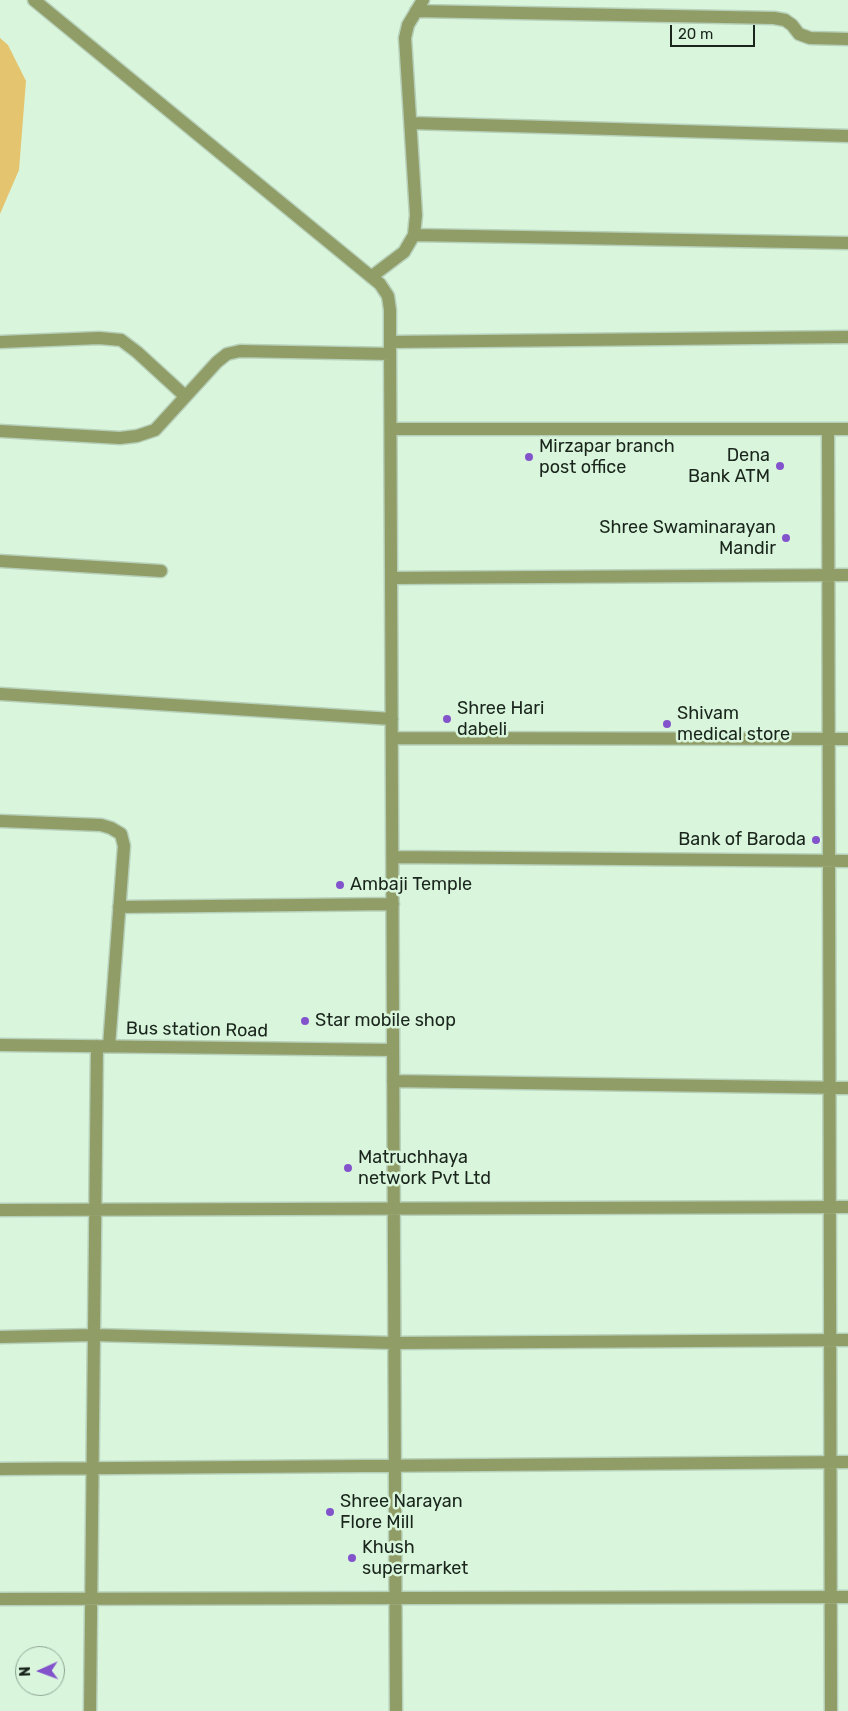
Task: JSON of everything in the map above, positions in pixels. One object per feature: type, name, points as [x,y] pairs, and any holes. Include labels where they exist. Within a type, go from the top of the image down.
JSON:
[{"type":"street","points":[[34,0],[371,276],[380,284],[388,296],[390,310],[391,429],[396,1711]]},
{"type":"street","points":[[371,276],[404,252],[414,235],[416,215],[405,38],[408,25],[423,0]]},
{"type":"street","points":[[416,11],[774,18],[784,20],[792,25],[799,34],[810,38],[848,39]]},
{"type":"street","points":[[411,122],[848,136]]},
{"type":"street","points":[[414,235],[848,243]]},
{"type":"street","points":[[0,431],[120,438],[137,436],[155,430],[217,362],[227,354],[240,351],[848,336]]},
{"type":"street","points":[[0,342],[100,338],[121,340],[138,352],[186,396]]},
{"type":"street","points":[[391,429],[848,430]]},
{"type":"street","points":[[828,430],[831,1711]]},
{"type":"street","points":[[0,561],[161,571]]},
{"type":"street","points":[[391,578],[848,575]]},
{"type":"street","points":[[0,694],[392,719]]},
{"type":"street","points":[[392,738],[848,739]]},
{"type":"street","points":[[0,821],[100,825],[111,828],[120,834],[124,846],[103,1046],[95,1210],[90,1711]]},
{"type":"street","points":[[392,857],[848,861]]},
{"type":"street","points":[[119,907],[393,904]]},
{"type":"street","name":"Bus station Road","points":[[0,1045],[393,1050]]},
{"type":"street","points":[[393,1081],[848,1088]]},
{"type":"street","points":[[0,1210],[848,1206]]},
{"type":"street","points":[[0,1337],[94,1336],[394,1343],[848,1340]]},
{"type":"street","points":[[0,1469],[848,1462]]},
{"type":"street","points":[[0,1599],[848,1597]]},
{"type":"shaded area","points":[[0,38],[8,45],[26,81],[19,170],[0,214]]},
{"type":"place","name":"Mirzapar branch post office","points":[[529,457]]},
{"type":"place","name":"Dena Bank ATM","points":[[780,466]]},
{"type":"place","name":"Shree Swaminarayan Mandir","points":[[786,538]]},
{"type":"place","name":"Shree Hari dabeli","points":[[447,719]]},
{"type":"place","name":"Shivam medical store","points":[[667,724]]},
{"type":"place","name":"Bank of Baroda","points":[[816,840]]},
{"type":"place","name":"Ambaji Temple","points":[[340,885]]},
{"type":"place","name":"Star mobile shop","points":[[305,1021]]},
{"type":"place","name":"Matruchhaya network Pvt Ltd","points":[[348,1168]]},
{"type":"place","name":"Shree Narayan Flore Mill","points":[[330,1512]]},
{"type":"place","name":"Khush supermarket","points":[[352,1558]]}]
